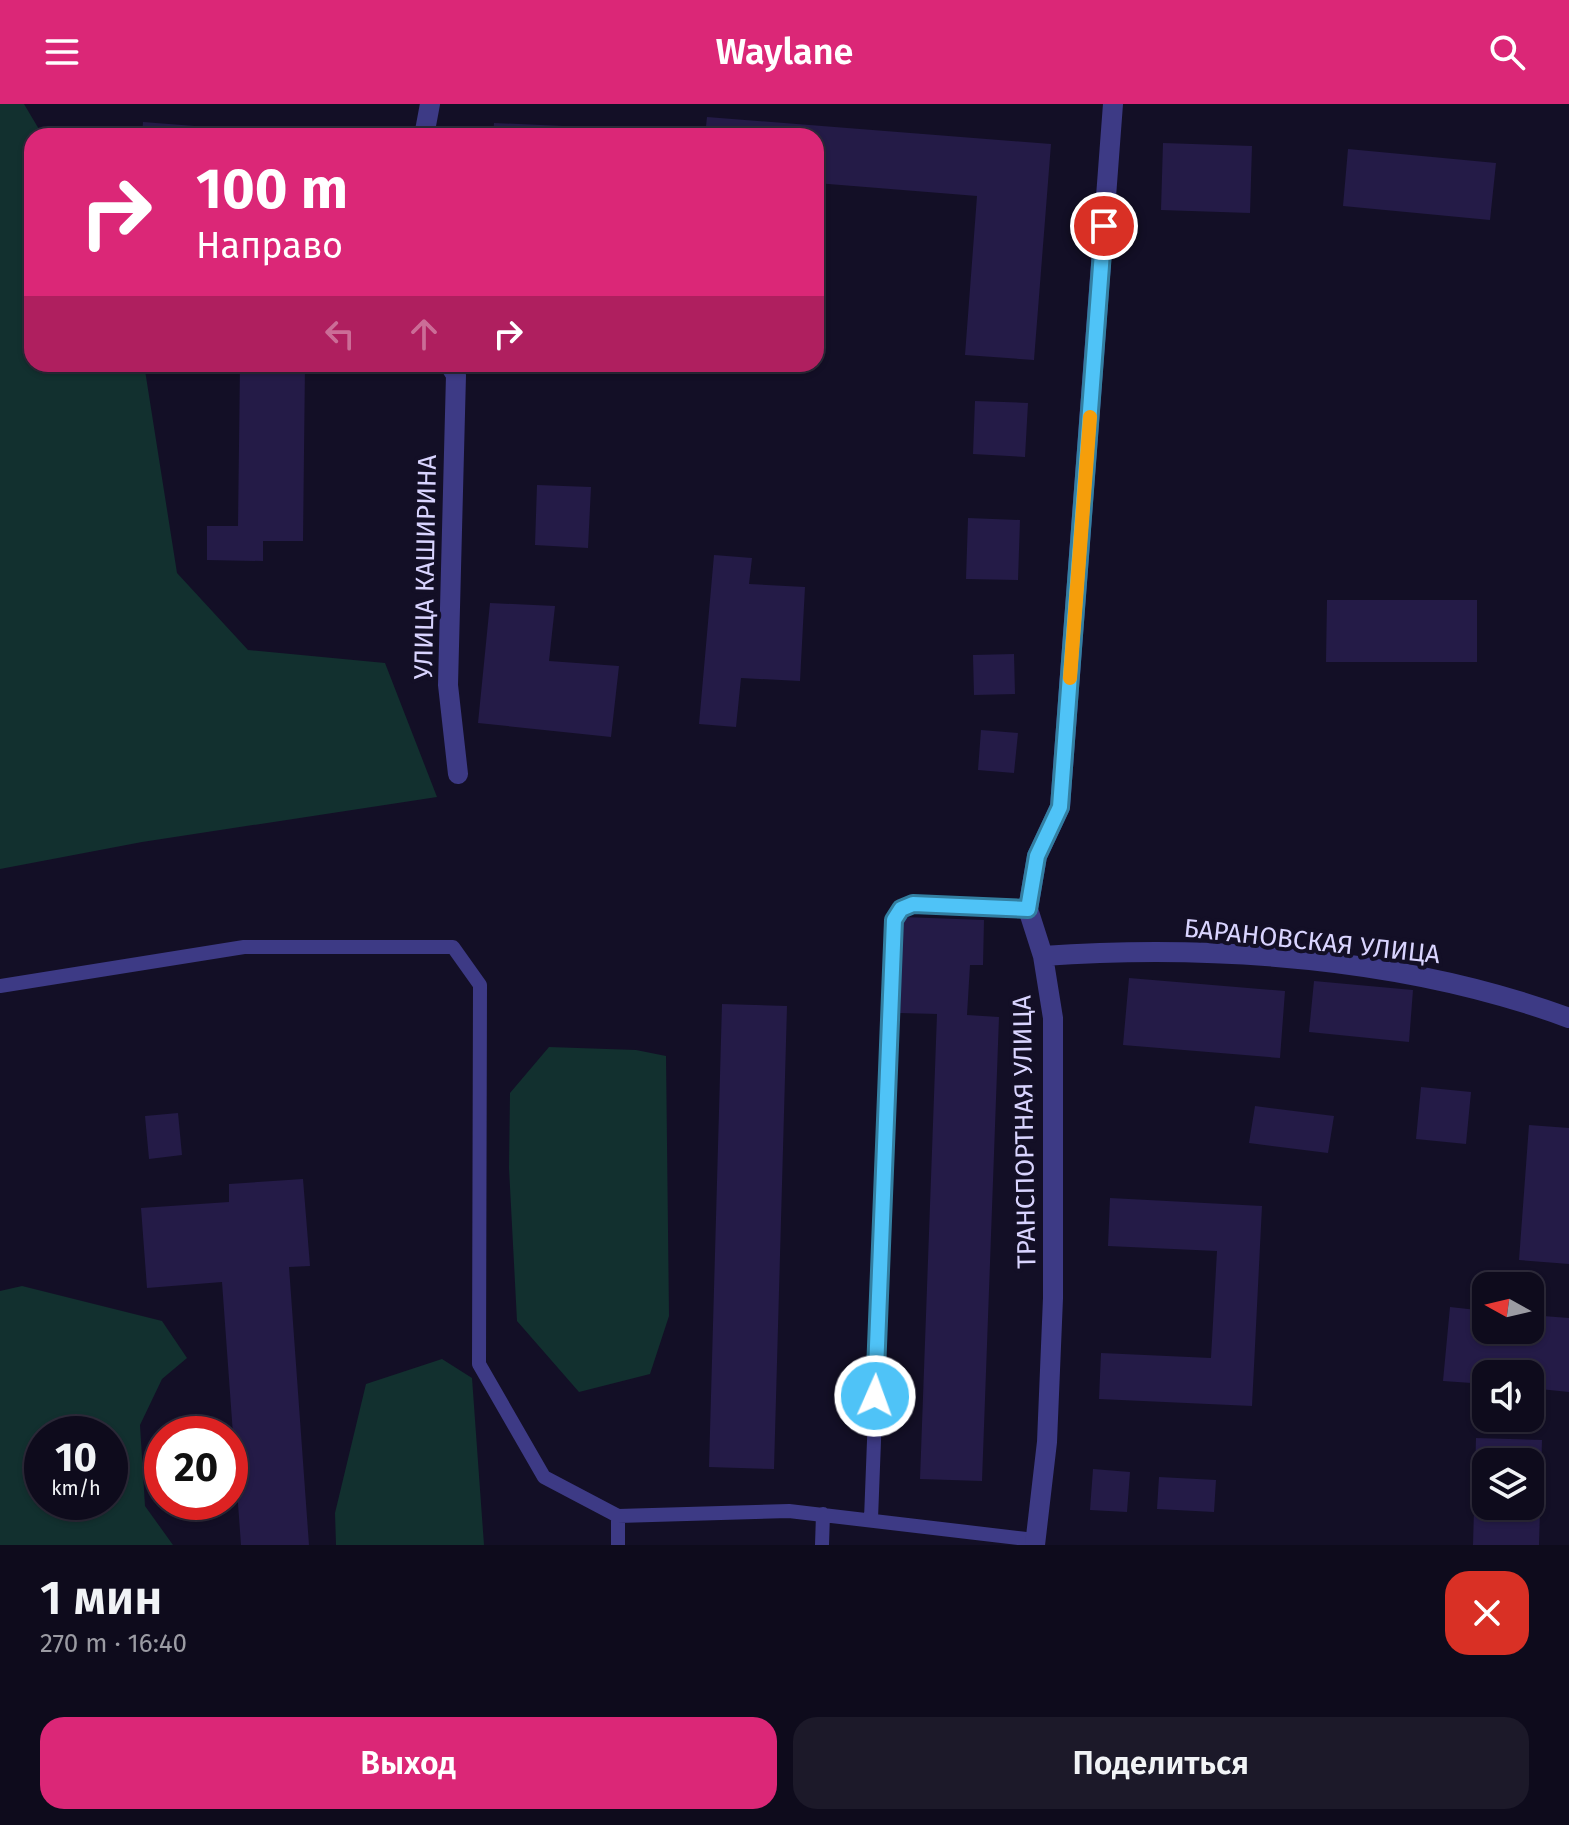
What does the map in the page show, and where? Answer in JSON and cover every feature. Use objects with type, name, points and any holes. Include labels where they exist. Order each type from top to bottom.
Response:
[{"type":"street","points":[[426,128],[430,104]]},
{"type":"street","name":"ТРАНСПОРТНАЯ УЛИЦА","points":[[1035,1543],[1047,1442],[1053,1298],[1053,1018],[1043,956],[1028,909],[1037,856],[1060,807],[1113,104]]},
{"type":"street","name":"УЛИЦА КАШИРИНА","points":[[454,372],[448,685],[458,774]]},
{"type":"street","name":"БАРАНОВСКАЯ УЛИЦА","points":[[1043,956],[1121,951],[1238,954],[1427,977],[1478,987],[1569,1018]]},
{"type":"lane","points":[[871,1519],[894,920],[901,909],[913,904],[1028,909]]},
{"type":"lane","points":[[0,986],[244,947],[453,947],[480,985],[479,1364],[544,1477],[618,1516],[762,1511],[823,1514],[1035,1543]]},
{"type":"lane","points":[[822,1545],[823,1514]]},
{"type":"lane","points":[[618,1516],[618,1545]]},
{"type":"green space","points":[[0,104],[24,104],[38,128],[24,128],[24,372],[145,372],[177,573],[248,650],[385,663],[437,797],[142,842],[0,869]]},
{"type":"green space","points":[[549,1047],[636,1050],[666,1056],[669,1316],[650,1374],[579,1392],[517,1321],[509,1168],[510,1093]]},
{"type":"green space","points":[[22,1286],[162,1321],[187,1358],[162,1379],[140,1425],[144,1520],[155,1520],[173,1545],[0,1545],[0,1291]]},
{"type":"green space","points":[[442,1359],[472,1378],[484,1545],[336,1545],[335,1513],[366,1384]]},
{"type":"building","points":[[707,117],[1051,144],[1034,360],[965,355],[977,196],[824,184],[824,128],[706,128]]},
{"type":"building","points":[[143,122],[220,128],[143,128]]},
{"type":"building","points":[[494,123],[606,128],[494,128]]},
{"type":"building","points":[[1163,143],[1252,146],[1250,213],[1161,210]]},
{"type":"building","points":[[1348,149],[1496,163],[1490,220],[1343,206]]},
{"type":"building","points":[[240,372],[305,372],[303,541],[263,541],[263,561],[207,560],[207,526],[238,526]]},
{"type":"building","points":[[975,401],[1028,403],[1025,457],[973,454]]},
{"type":"building","points":[[537,485],[591,487],[588,548],[535,545]]},
{"type":"building","points":[[968,518],[1020,520],[1018,580],[966,579]]},
{"type":"building","points":[[714,555],[752,558],[749,584],[805,587],[800,681],[741,678],[736,727],[699,724]]},
{"type":"building","points":[[1327,600],[1477,600],[1477,662],[1326,662]]},
{"type":"building","points":[[490,603],[555,606],[549,661],[619,666],[611,737],[478,723]]},
{"type":"building","points":[[1014,654],[1015,694],[974,695],[973,655]]},
{"type":"building","points":[[981,730],[1018,733],[1014,773],[978,770]]},
{"type":"building","points":[[903,917],[984,920],[983,965],[970,965],[967,1015],[999,1017],[982,1481],[920,1479],[937,1014],[900,1013]]},
{"type":"building","points":[[1129,978],[1285,991],[1280,1058],[1123,1045]]},
{"type":"building","points":[[1314,981],[1413,990],[1409,1042],[1309,1032]]},
{"type":"building","points":[[722,1004],[787,1006],[774,1469],[709,1467]]},
{"type":"building","points":[[1421,1087],[1471,1092],[1466,1144],[1416,1139]]},
{"type":"building","points":[[1255,1106],[1334,1116],[1328,1153],[1249,1143]]},
{"type":"building","points":[[178,1113],[182,1155],[149,1159],[145,1116]]},
{"type":"building","points":[[1529,1125],[1569,1128],[1569,1264],[1519,1260]]},
{"type":"building","points":[[303,1179],[310,1266],[289,1267],[309,1545],[241,1545],[239,1520],[248,1520],[248,1416],[232,1416],[222,1282],[147,1288],[141,1208],[229,1202],[229,1184]]},
{"type":"building","points":[[1110,1198],[1262,1206],[1252,1406],[1099,1399],[1101,1353],[1211,1358],[1217,1251],[1108,1246]]},
{"type":"building","points":[[1450,1307],[1472,1309],[1472,1344],[1544,1344],[1544,1316],[1569,1318],[1569,1392],[1544,1389],[1544,1360],[1472,1360],[1472,1383],[1443,1381]]},
{"type":"building","points":[[1476,1438],[1542,1440],[1542,1448],[1476,1448]]},
{"type":"building","points":[[1093,1469],[1130,1472],[1127,1512],[1090,1510]]},
{"type":"building","points":[[1159,1477],[1216,1480],[1214,1512],[1157,1509]]},
{"type":"building","points":[[1474,1520],[1540,1520],[1539,1545],[1473,1545]]},
{"type":"slow traffic","points":[[1070,678],[1090,417]]},
{"type":"route","points":[[875,1396],[891,934],[894,920],[901,909],[913,904],[1028,909],[1037,856],[1060,807],[1104,226]]}]
